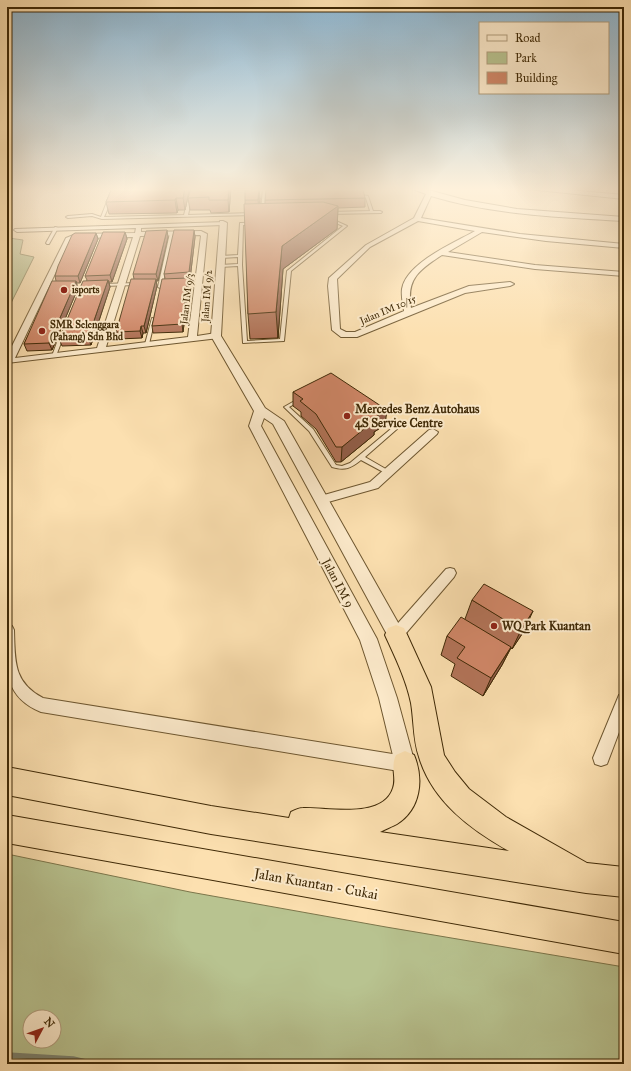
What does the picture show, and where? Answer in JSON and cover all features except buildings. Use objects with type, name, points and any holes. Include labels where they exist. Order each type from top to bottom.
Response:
[{"type":"highway","points":[[396,635],[421,694],[433,762],[441,776],[458,796],[484,818],[518,840],[586,878]]},
{"type":"highway","points":[[211,820],[279,820],[338,824],[360,824],[374,820],[396,806],[404,795],[407,784],[405,764]]},
{"type":"highway","points":[[7,781],[211,820],[586,878],[624,882]]},
{"type":"highway","name":"Jalan Kuantan - Cukai","points":[[7,829],[624,938]]},
{"type":"street","name":"Jalan IM 9/3","points":[[54,356],[9,361],[48,286],[68,239],[71,238]]},
{"type":"street","name":"Jalan IM 9/3","points":[[93,238],[109,238]]},
{"type":"street","points":[[101,350],[136,238]]},
{"type":"street","name":"Jalan IM 9/3","points":[[192,339],[205,238]]},
{"type":"street","name":"Jalan IM 9/2","points":[[216,336],[223,238]]},
{"type":"street","name":"Jalan IM 10/15","points":[[383,238],[368,246],[333,278],[332,286],[336,330],[342,334],[357,334],[408,312],[472,288],[510,284]]},
{"type":"street","points":[[408,312],[405,295],[407,285],[412,276],[420,268],[441,253],[468,238]]},
{"type":"street","points":[[527,238],[624,246]]},
{"type":"street","points":[[441,253],[535,266],[624,274]]},
{"type":"street","points":[[54,356],[216,336],[260,411]]},
{"type":"street","name":"Jalan IM 9","points":[[396,635],[278,421],[260,411],[255,426],[368,639],[388,698],[405,764]]},
{"type":"street","points":[[273,430],[287,438],[276,449],[265,443],[265,434],[273,430]]},
{"type":"street","points":[[321,500],[374,485],[433,432]]},
{"type":"street","points":[[396,635],[450,573]]},
{"type":"street","points":[[7,630],[8,667],[12,678],[27,698],[41,705],[405,764]]},
{"type":"street","points":[[601,758],[624,700]]},
{"type":"lane","points":[[48,243],[51,238]]},
{"type":"lane","points":[[159,291],[171,238]]},
{"type":"lane","points":[[240,238],[240,265],[245,342],[282,340],[289,271],[330,238]]},
{"type":"lane","points":[[221,261],[240,256]]},
{"type":"lane","points":[[221,261],[240,265]]},
{"type":"lane","points":[[176,282],[199,282]]},
{"type":"lane","points":[[98,285],[145,283]]},
{"type":"lane","points":[[153,283],[168,283]]},
{"type":"lane","points":[[148,344],[154,314]]},
{"type":"lane","points":[[54,356],[66,327]]},
{"type":"lane","points":[[305,397],[286,407],[311,430],[334,466],[341,468],[350,467],[395,428],[376,414]]},
{"type":"lane","points":[[361,457],[389,473]]},
{"type":"green space","points":[[7,238],[9,238],[23,240],[20,254],[34,257],[7,311]]},
{"type":"green space","points":[[7,854],[190,892],[624,967],[624,1064],[7,1064]]},
{"type":"waterway","points":[[7,1055],[73,1059],[94,1064]]},
{"type":"place","name":"isports","points":[[64,290]]},
{"type":"place","name":"SMR Selenggara (Pahang) Sdn Bhd","points":[[42,331]]},
{"type":"place","name":"Mercedes Benz Autohaus 4S Service Centre","points":[[347,416]]},
{"type":"place","name":"WQ Park Kuantan","points":[[494,626]]}]
